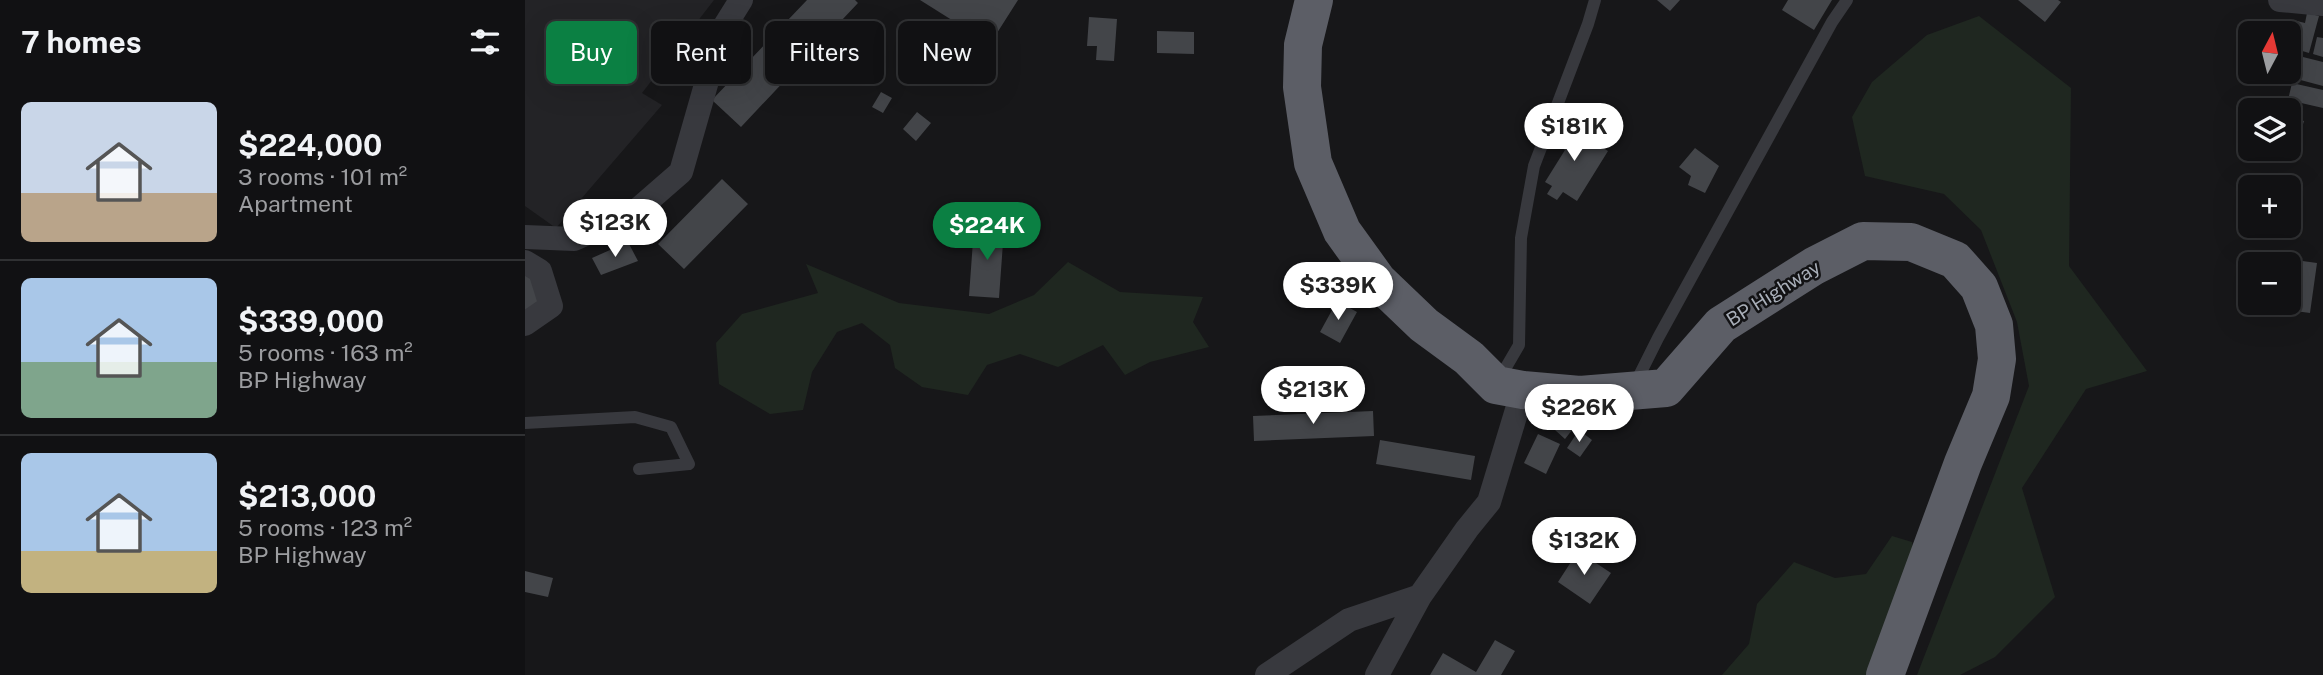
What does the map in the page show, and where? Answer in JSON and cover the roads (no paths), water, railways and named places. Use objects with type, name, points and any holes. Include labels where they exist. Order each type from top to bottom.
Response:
[{"type":"highway","points":[[1314,0],[1303,45],[1303,87],[1313,163],[1342,231],[1378,281],[1424,324],[1510,387]]},
{"type":"highway","name":"BP Highway","points":[[1510,387],[1580,395],[1666,387],[1721,325],[1814,266],[1863,241],[1911,242],[1955,260],[1979,287],[1994,325],[1997,359],[1991,396],[1963,463],[1885,675]]},
{"type":"street","points":[[525,237],[575,239],[635,212],[681,173],[721,32],[741,0]]},
{"type":"street","points":[[2280,0],[2323,4]]},
{"type":"street","points":[[525,262],[541,271],[551,306],[525,324]]},
{"type":"street","points":[[1377,675],[1420,596],[1489,502],[1510,387]]},
{"type":"street","points":[[1267,675],[1349,620],[1420,596]]},
{"type":"lane","points":[[1510,387],[1519,345],[1521,237],[1534,166],[1595,0]]},
{"type":"lane","points":[[1632,391],[1657,338],[1832,22],[1847,0]]},
{"type":"lane","points":[[525,423],[635,417],[671,427],[689,464],[639,469]]}]
